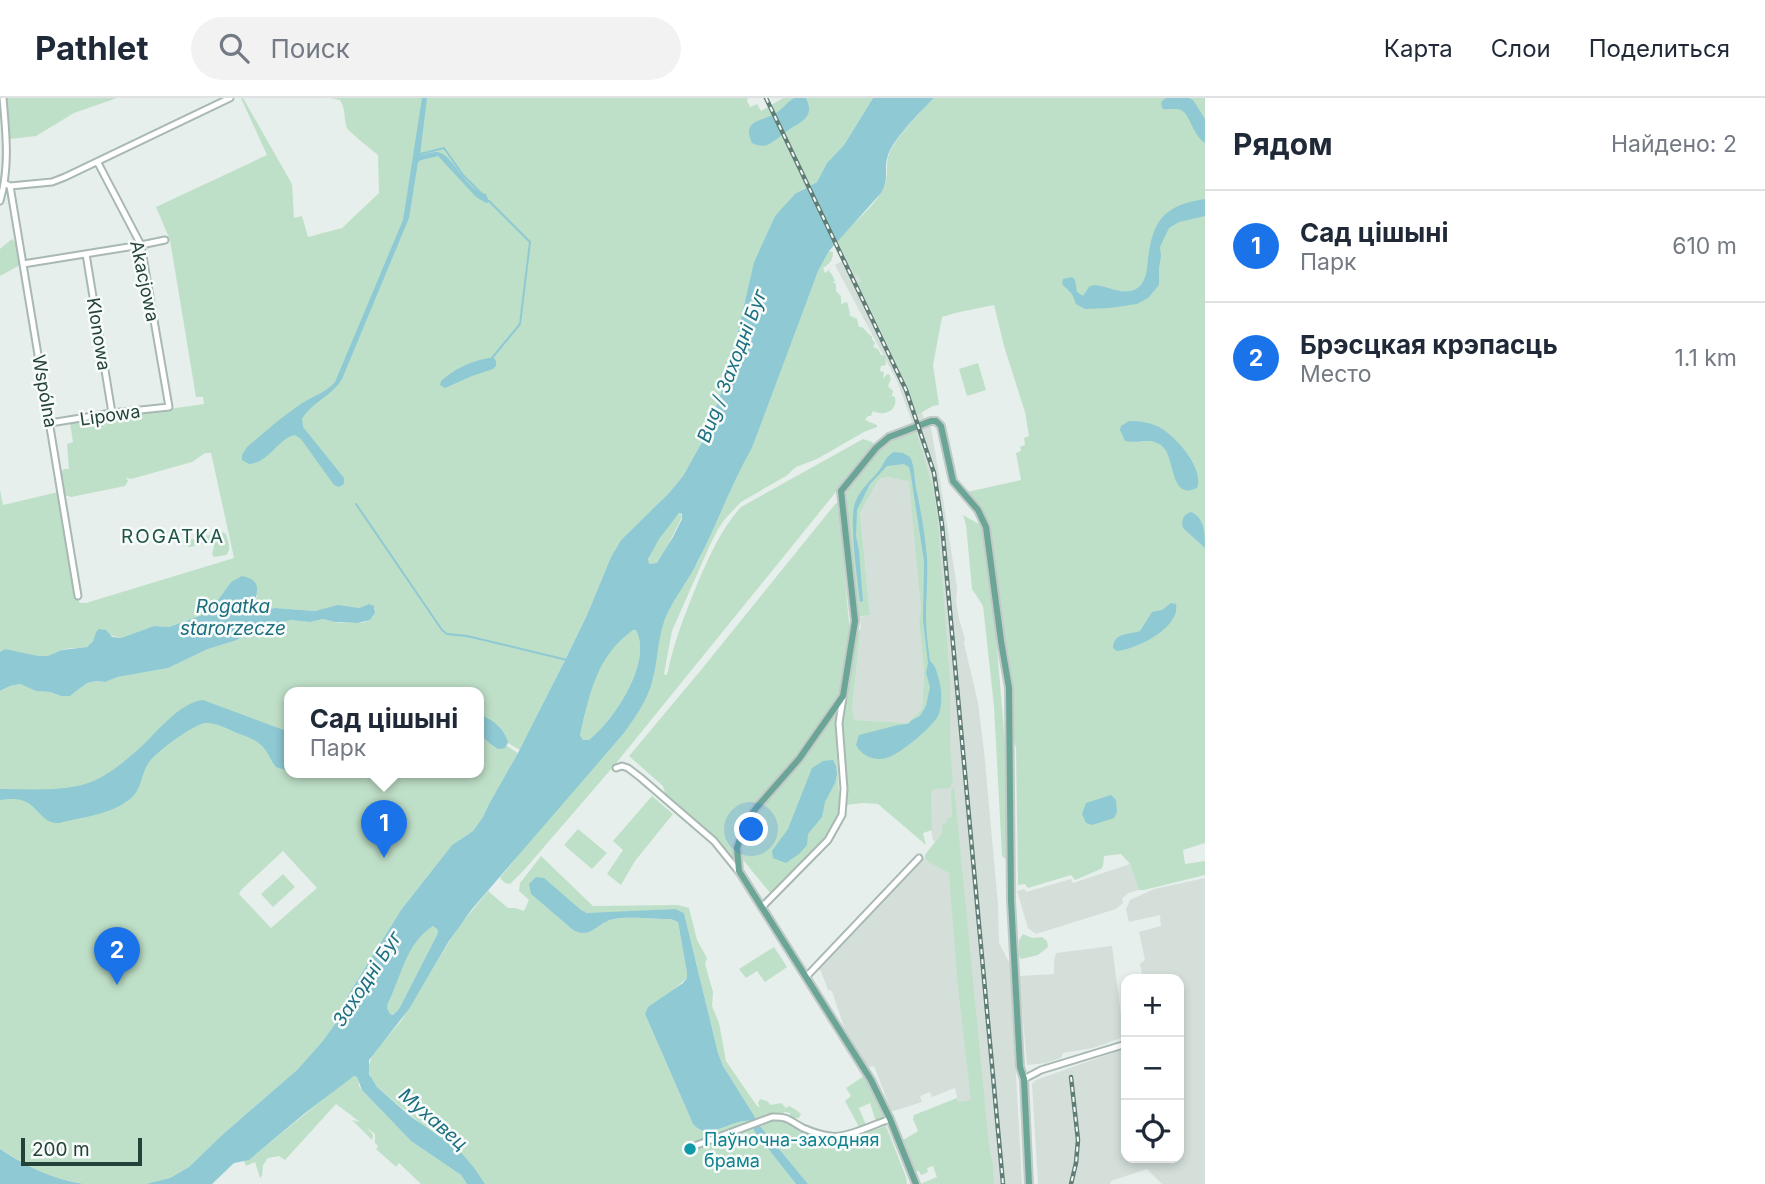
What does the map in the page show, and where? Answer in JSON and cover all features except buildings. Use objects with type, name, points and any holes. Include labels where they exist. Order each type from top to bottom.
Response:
[{"type":"main road","points":[[916,1184],[871,1080],[739,871],[737,848],[745,823],[799,759],[844,696],[855,621],[841,491],[876,448],[889,437],[896,432],[936,421],[941,426],[953,481],[978,510],[986,527],[1009,688],[1012,928],[1029,1184]]},
{"type":"street","points":[[0,201],[4,187],[6,141],[3,98]]},
{"type":"street","points":[[4,187],[52,182],[98,163],[230,98]]},
{"type":"street","name":"Akacjowa","points":[[98,163],[141,246],[169,407]]},
{"type":"street","name":"Wspólna","points":[[4,187],[23,264],[78,596]]},
{"type":"street","points":[[23,264],[165,240]]},
{"type":"street","name":"Klonowa","points":[[86,254],[112,414]]},
{"type":"street","name":"Lipowa","points":[[50,423],[169,407]]},
{"type":"street","points":[[762,907],[828,840],[842,815],[844,789],[839,723],[844,696]]},
{"type":"street","points":[[830,717],[837,719],[839,723]]},
{"type":"street","points":[[616,768],[628,768],[641,778],[714,841],[741,874]]},
{"type":"street","points":[[807,977],[919,858]]},
{"type":"street","points":[[1024,1079],[1041,1070],[1121,1046]]},
{"type":"street","points":[[697,1145],[772,1117],[789,1118],[804,1128],[832,1137],[890,1119]]},
{"type":"shaded area","points":[[852,256],[905,370],[924,418],[912,422],[897,381],[835,265]]},
{"type":"shaded area","points":[[928,426],[931,428],[957,587],[956,602],[978,703],[984,751],[999,943],[1010,964],[1022,1184],[980,1184],[971,1101],[958,1102],[955,1088],[932,1097],[930,1092],[920,1096],[922,1102],[891,1110],[874,1066],[868,1067],[845,1030],[832,991],[828,990],[821,971],[817,969],[919,858],[925,858],[935,842],[925,796],[945,770],[926,497],[911,431]]},
{"type":"shaded area","points":[[886,477],[909,480],[912,493],[924,672],[922,709],[908,723],[853,720],[852,709],[860,617],[870,615],[860,513],[879,479]]},
{"type":"shaded area","points":[[1130,864],[1139,890],[1128,893],[1116,909],[1036,934],[1028,928],[1017,891],[1025,889],[1026,892],[1071,879],[1073,883]]},
{"type":"shaded area","points":[[1205,878],[1205,1184],[1162,1184],[1147,1169],[1111,1181],[1110,1184],[1038,1184],[1032,1084],[1036,1080],[1121,1050],[1121,1163],[1184,1163],[1184,974],[1142,974],[1140,964],[1145,960],[1139,932],[1161,926],[1160,915],[1129,922],[1126,909],[1130,900],[1154,889]]},
{"type":"shaded area","points":[[1112,946],[1121,1014],[1121,1038],[1093,1048],[1063,1053],[1061,1058],[1046,1063],[1027,1065],[1019,976],[1054,974],[1056,953]]},
{"type":"green space","points":[[6,98],[117,98],[74,113],[36,136],[10,139]]},
{"type":"green space","points":[[241,98],[292,184],[294,218],[302,216],[308,237],[342,228],[379,193],[378,155],[347,128],[340,100],[329,98],[748,98],[750,107],[757,104],[761,111],[783,98],[873,98],[844,145],[827,163],[817,182],[803,189],[775,216],[754,262],[729,370],[706,435],[683,476],[621,540],[520,750],[508,743],[507,746],[518,753],[483,817],[473,831],[452,845],[401,910],[322,1042],[297,1070],[189,1167],[170,1178],[146,1184],[84,1184],[41,1173],[0,1149],[0,691],[20,684],[36,691],[70,696],[87,683],[105,682],[168,668],[208,649],[266,631],[279,623],[323,619],[339,623],[362,623],[370,620],[375,613],[375,608],[369,604],[359,608],[338,606],[315,611],[275,608],[257,611],[253,606],[257,596],[231,582],[215,604],[202,615],[169,627],[154,626],[121,638],[96,632],[88,646],[65,649],[45,657],[5,649],[0,652],[0,490],[3,505],[58,492],[76,598],[80,603],[234,558],[211,453],[205,453],[192,462],[131,479],[126,478],[128,481],[125,486],[71,497],[65,495],[60,473],[69,469],[67,444],[73,442],[70,423],[204,404],[203,397],[196,397],[170,240],[156,207],[267,155]],"holes":[[[283,851],[317,888],[271,928],[239,894]]]},
{"type":"green space","points":[[934,98],[1205,98],[1205,843],[1183,850],[1185,864],[1205,861],[1205,875],[1139,890],[1130,864],[1121,854],[1104,856],[1101,869],[1075,880],[1071,875],[1028,888],[1025,884],[1018,885],[1012,683],[989,525],[967,492],[1021,480],[1016,453],[1025,445],[1024,438],[1029,436],[1025,412],[994,305],[942,317],[933,365],[939,405],[917,415],[904,379],[858,283],[861,281],[858,275],[855,276],[837,241],[880,195],[892,147]]},
{"type":"green space","points":[[12,239],[16,243],[20,265],[0,276],[0,249]]},
{"type":"green space","points":[[829,251],[833,252],[833,255],[823,268],[825,273],[830,269],[836,291],[841,296],[841,304],[847,302],[849,315],[857,319],[859,327],[872,337],[875,343],[873,347],[885,356],[886,365],[881,366],[880,371],[884,372],[883,379],[887,374],[890,375],[888,386],[893,391],[895,406],[886,413],[873,411],[865,420],[877,427],[817,459],[796,467],[786,476],[741,502],[725,519],[710,545],[672,631],[664,674],[667,675],[680,628],[707,562],[722,533],[741,507],[863,439],[874,445],[613,767],[525,869],[510,884],[505,883],[500,878],[624,733],[642,704],[653,679],[659,636],[664,621],[673,601],[698,562],[737,474],[752,448],[803,309]]},
{"type":"green space","points":[[978,363],[986,390],[967,396],[959,369]]},
{"type":"green space","points":[[916,431],[933,488],[938,522],[950,681],[953,780],[950,788],[933,789],[932,830],[923,833],[926,845],[878,804],[846,805],[842,723],[857,634],[861,628],[852,709],[854,720],[908,723],[922,709],[924,672],[919,620],[921,610],[909,481],[887,477],[879,479],[860,513],[870,615],[857,617],[844,501],[848,487],[886,443],[900,435]]},
{"type":"green space","points":[[836,503],[839,504],[850,636],[835,720],[840,814],[826,838],[771,894],[744,861],[736,866],[717,840],[667,800],[663,786],[629,756]]},
{"type":"green space","points":[[680,513],[682,517],[661,559],[657,563],[649,564],[656,541]]},
{"type":"green space","points":[[963,515],[981,525],[995,623],[1005,744],[1008,861],[1002,856],[994,706],[983,606],[972,589]]},
{"type":"green space","points":[[222,532],[226,534],[229,545],[226,555],[214,557],[212,542],[190,547],[184,545],[185,541]]},
{"type":"green space","points":[[636,630],[640,643],[635,674],[609,719],[589,740],[583,740],[580,735],[596,676],[610,652]]},
{"type":"green space","points":[[954,785],[994,1184],[920,1184],[937,1177],[933,1166],[921,1175],[919,1171],[915,1172],[903,1142],[918,1131],[914,1115],[957,1098],[958,1102],[971,1100],[958,988],[949,873],[925,858],[942,833],[942,825],[947,822],[947,818],[952,817],[951,791]]},
{"type":"green space","points":[[652,796],[673,814],[635,861],[621,885],[607,874],[623,850],[613,841]]},
{"type":"green space","points":[[578,829],[607,853],[592,869],[564,845]]},
{"type":"green space","points":[[541,856],[593,906],[678,905],[689,908],[697,940],[707,958],[705,964],[713,992],[712,1006],[719,1023],[726,1061],[757,1106],[760,1107],[760,1099],[771,1105],[781,1103],[801,1114],[799,1118],[790,1117],[790,1113],[785,1112],[756,1120],[723,1066],[684,913],[674,909],[591,914],[531,894],[573,930],[580,932],[590,931],[620,918],[671,919],[678,922],[687,978],[645,1014],[693,1124],[699,1129],[713,1131],[750,1121],[754,1125],[754,1131],[796,1184],[485,1184],[475,1169],[377,1087],[368,1069],[372,1055],[401,1021],[457,929],[488,891],[508,908],[524,911],[529,900],[519,891],[520,883]]},
{"type":"green space","points":[[283,874],[295,887],[273,907],[261,894]]},
{"type":"green space","points":[[433,926],[438,930],[437,935],[399,1009],[393,1015],[390,1014],[388,1003],[405,961],[416,942]]},
{"type":"green space","points":[[1023,934],[1032,938],[1042,937],[1047,941],[1048,947],[1038,955],[1021,959],[1019,940]]},
{"type":"green space","points":[[774,947],[787,967],[765,982],[757,971],[746,978],[739,969]]},
{"type":"green space","points":[[356,1076],[362,1090],[411,1141],[461,1175],[467,1184],[421,1184],[399,1163],[396,1167],[376,1149],[378,1146],[375,1143],[375,1134],[367,1128],[373,1135],[372,1140],[352,1120],[360,1122],[336,1104],[285,1160],[279,1156],[268,1158],[260,1178],[255,1162],[246,1166],[244,1161],[250,1159],[350,1077]]},
{"type":"green space","points":[[864,1076],[884,1119],[876,1122],[870,1103],[859,1108],[866,1125],[859,1127],[845,1101],[851,1096],[846,1088]]},
{"type":"green space","points":[[783,1118],[797,1129],[837,1142],[886,1126],[907,1184],[808,1184],[761,1127],[768,1121]]},
{"type":"water","points":[[422,98],[427,98],[420,155],[442,153],[471,186],[486,194],[489,202],[476,197],[438,156],[418,162],[409,218],[342,379],[302,419],[303,427],[344,478],[344,484],[339,487],[334,485],[301,439],[295,435],[283,441],[262,460],[249,464],[242,460],[247,447],[291,411],[335,382],[403,220]]},
{"type":"water","points":[[794,98],[806,98],[809,111],[805,119],[770,144],[762,146],[752,143],[749,135],[751,125],[776,113]]},
{"type":"water","points":[[873,98],[934,98],[908,125],[891,148],[881,193],[829,251],[818,271],[752,448],[699,559],[665,619],[652,682],[640,709],[624,733],[472,909],[449,941],[409,1009],[369,1060],[369,1074],[377,1087],[410,1116],[459,1150],[485,1184],[467,1184],[461,1175],[411,1141],[362,1090],[357,1077],[354,1076],[249,1160],[234,1163],[212,1184],[146,1184],[170,1178],[189,1167],[297,1070],[335,1024],[350,992],[401,910],[452,845],[473,831],[483,817],[565,660],[611,557],[621,540],[683,476],[706,435],[729,370],[754,262],[775,216],[795,194],[817,182],[827,163],[844,145]],"holes":[[[679,513],[682,514],[682,519],[673,537],[657,563],[649,564],[648,559],[659,539]],[[636,630],[640,643],[635,674],[609,719],[589,740],[583,740],[580,735],[596,677],[621,641]],[[433,926],[438,930],[399,1009],[393,1015],[390,1014],[388,1003],[405,961],[424,933]]]},
{"type":"water","points":[[1166,98],[1193,100],[1205,119],[1205,143],[1197,135],[1184,112],[1179,109],[1163,109],[1161,104]]},
{"type":"water","points":[[1205,199],[1205,216],[1179,222],[1169,228],[1160,247],[1159,285],[1148,298],[1137,304],[1085,309],[1076,304],[1072,294],[1062,284],[1063,279],[1072,277],[1077,292],[1083,296],[1089,287],[1094,285],[1120,291],[1135,290],[1144,279],[1153,234],[1163,216],[1180,205]]},
{"type":"water","points":[[489,358],[496,361],[493,369],[445,388],[440,385],[441,381],[457,369]]},
{"type":"water","points":[[1129,421],[1153,425],[1172,436],[1197,471],[1197,488],[1182,489],[1174,476],[1167,452],[1159,444],[1150,441],[1125,441],[1120,430],[1121,426]]},
{"type":"water","points":[[894,452],[910,457],[914,468],[927,558],[928,645],[930,661],[940,684],[941,701],[939,714],[925,731],[909,745],[880,759],[870,757],[859,749],[856,745],[859,735],[908,724],[920,716],[926,706],[930,687],[926,673],[928,663],[923,620],[924,561],[911,476],[909,467],[904,464],[887,466],[870,484],[857,510],[856,536],[863,601],[860,602],[853,511],[862,491],[888,456]]},
{"type":"water","points":[[1191,512],[1202,522],[1205,548],[1183,528],[1183,518]]},
{"type":"water","name":"Rogatka starorzecze","points":[[242,576],[256,583],[253,606],[257,611],[275,608],[315,611],[338,605],[359,608],[369,604],[374,606],[375,613],[370,620],[358,623],[323,619],[279,623],[266,631],[208,649],[168,668],[105,682],[87,683],[70,696],[36,691],[20,684],[0,691],[0,652],[5,649],[48,656],[62,650],[87,647],[99,629],[106,630],[112,637],[121,638],[154,626],[169,627],[202,615],[215,604],[231,582]]},
{"type":"water","points":[[1171,603],[1176,604],[1176,613],[1172,621],[1156,635],[1135,646],[1117,651],[1113,648],[1116,639],[1140,631],[1152,612],[1162,610]]},
{"type":"water","points":[[203,700],[284,730],[284,769],[276,767],[256,741],[222,726],[206,723],[185,733],[159,752],[146,766],[134,795],[105,812],[53,823],[24,801],[0,800],[0,789],[59,789],[98,779],[129,758],[177,712]]},
{"type":"water","points":[[484,717],[500,728],[508,742],[505,748],[498,749],[485,738]]},
{"type":"water","points":[[833,760],[837,774],[835,783],[825,802],[822,817],[808,834],[807,845],[786,863],[773,858],[772,851],[788,829],[812,768],[823,761]]},
{"type":"water","points":[[1111,795],[1116,800],[1117,812],[1114,818],[1092,825],[1086,823],[1082,814],[1086,803]]},
{"type":"water","points":[[536,877],[544,878],[587,913],[675,909],[684,913],[723,1066],[761,1127],[808,1184],[796,1184],[754,1131],[754,1125],[750,1121],[713,1131],[699,1129],[693,1124],[645,1014],[648,1007],[687,978],[678,922],[671,919],[620,918],[608,921],[589,932],[579,933],[531,894],[529,884]]},
{"type":"water","points":[[0,1149],[40,1171],[84,1184],[0,1184]]},
{"type":"waterway","points":[[420,154],[444,148],[463,175],[483,195]]},
{"type":"waterway","points":[[489,201],[530,242],[520,324],[492,358]]},
{"type":"waterway","points":[[356,504],[447,634],[467,636],[567,660]]},
{"type":"railway","points":[[766,98],[906,390],[934,473],[942,525],[1003,1184]]},
{"type":"railway","points":[[1071,1077],[1078,1140],[1071,1184]]},
{"type":"place","name":"Сад цішыні","points":[[384,858]]},
{"type":"place","name":"Брэсцкая крэпасць","points":[[117,985]]},
{"type":"place","name":"Паўночна-заходняя брама","points":[[690,1149]]},
{"type":"district","name":"ROGATKA","points":[[173,536]]},
{"type":"water label","name":"Bug / Заходні Буг","points":[[732,366]]},
{"type":"water label","name":"Заходні Буг","points":[[367,979]]},
{"type":"water label","name":"Мухавец","points":[[433,1119]]}]
